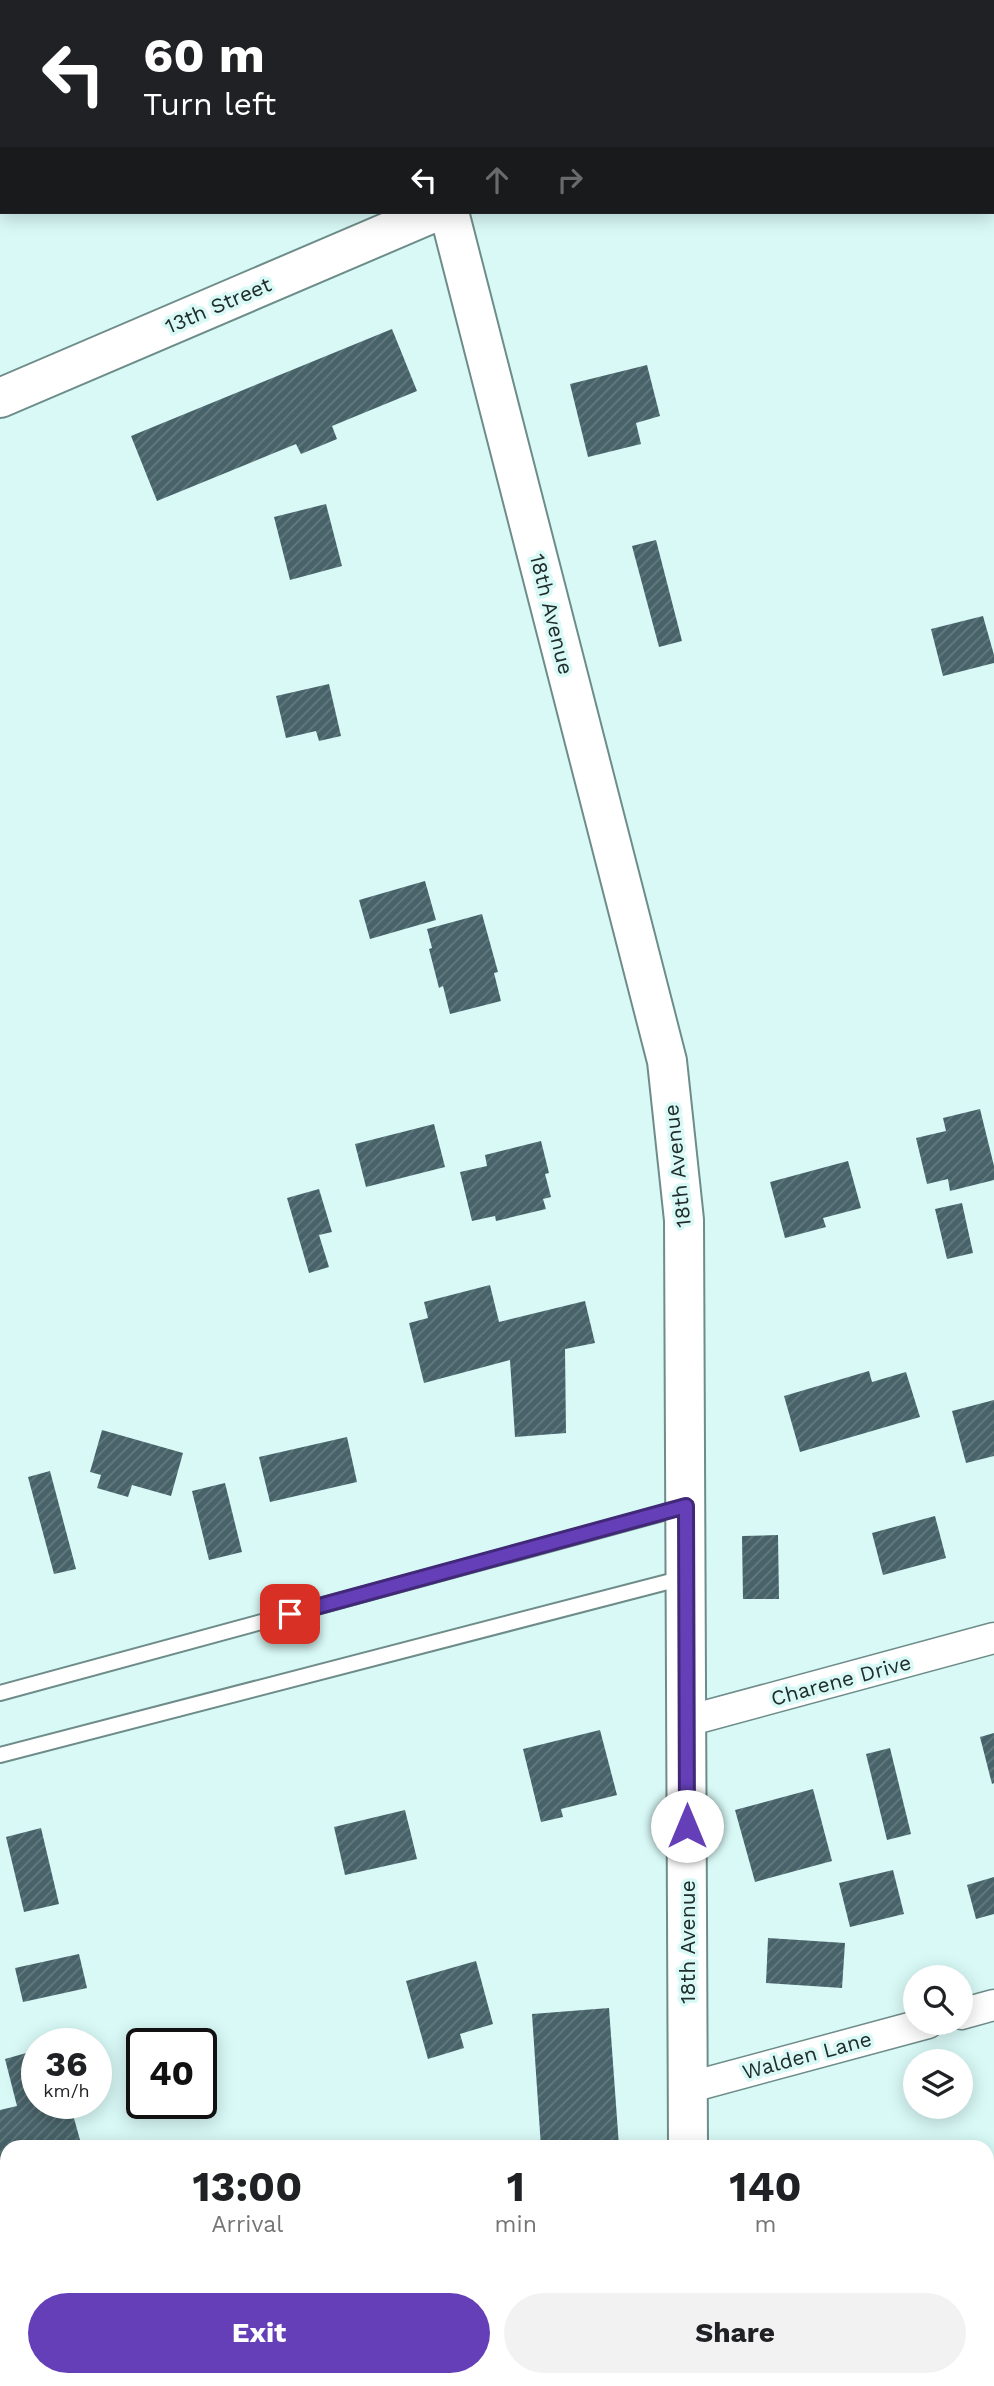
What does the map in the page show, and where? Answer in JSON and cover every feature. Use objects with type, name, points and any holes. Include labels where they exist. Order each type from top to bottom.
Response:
[{"type":"street","name":"13th Street","points":[[0,398],[430,214]]},
{"type":"street","name":"18th Avenue","points":[[450,214],[667,1060],[684,1220],[688,2140]]},
{"type":"street","name":"Charene Drive","points":[[687,1721],[994,1638]]},
{"type":"street","points":[[973,2011],[994,2005]]},
{"type":"street","name":"Walden Lane","points":[[687,2088],[903,2030]]},
{"type":"lane","points":[[0,1693],[686,1506]]},
{"type":"lane","points":[[0,1755],[686,1577]]},
{"type":"building","points":[[392,329],[417,391],[332,426],[337,439],[301,454],[296,444],[157,501],[131,436]]},
{"type":"building","points":[[647,365],[660,416],[636,423],[641,444],[588,457],[570,384]]},
{"type":"building","points":[[326,504],[342,566],[290,580],[274,517]]},
{"type":"building","points":[[656,540],[682,641],[659,647],[632,546]]},
{"type":"building","points":[[983,616],[994,663],[943,676],[931,629]]},
{"type":"building","points":[[329,684],[341,736],[319,741],[316,731],[286,738],[276,696]]},
{"type":"building","points":[[425,881],[436,920],[370,939],[359,900]]},
{"type":"building","points":[[482,914],[498,972],[494,973],[501,1001],[450,1014],[443,986],[439,988],[427,929]]},
{"type":"building","points":[[980,1109],[994,1166],[994,1180],[950,1191],[948,1179],[927,1184],[916,1138],[946,1131],[943,1118]]},
{"type":"building","points":[[434,1124],[445,1167],[366,1187],[355,1144]]},
{"type":"building","points":[[541,1141],[549,1173],[545,1174],[551,1197],[543,1199],[546,1209],[496,1221],[495,1216],[472,1221],[460,1172],[487,1166],[485,1155]]},
{"type":"building","points":[[848,1161],[861,1208],[823,1218],[826,1227],[785,1238],[770,1182]]},
{"type":"building","points":[[319,1189],[332,1232],[319,1235],[329,1267],[309,1273],[287,1198]]},
{"type":"building","points":[[962,1203],[973,1253],[947,1259],[935,1209]]},
{"type":"building","points":[[490,1285],[499,1322],[585,1301],[595,1343],[565,1349],[566,1433],[515,1437],[510,1360],[424,1383],[409,1323],[428,1318],[424,1302]]},
{"type":"building","points":[[869,1371],[872,1382],[906,1372],[920,1417],[800,1452],[784,1396]]},
{"type":"building","points":[[994,1400],[994,1456],[966,1463],[952,1411]]},
{"type":"building","points":[[102,1430],[183,1453],[171,1496],[132,1485],[128,1497],[97,1488],[101,1475],[90,1472]]},
{"type":"building","points":[[347,1437],[357,1482],[270,1502],[259,1457]]},
{"type":"building","points":[[50,1471],[76,1569],[54,1574],[28,1477]]},
{"type":"building","points":[[225,1483],[242,1552],[209,1560],[192,1491]]},
{"type":"building","points":[[935,1516],[946,1558],[883,1575],[872,1533]]},
{"type":"building","points":[[778,1535],[779,1599],[743,1599],[742,1536]]},
{"type":"building","points":[[600,1730],[617,1795],[561,1809],[563,1817],[541,1822],[523,1749]]},
{"type":"building","points":[[994,1733],[994,1783],[992,1784],[980,1737]]},
{"type":"building","points":[[890,1748],[911,1834],[887,1840],[866,1754]]},
{"type":"building","points":[[813,1789],[832,1861],[755,1882],[735,1810]]},
{"type":"building","points":[[405,1810],[417,1859],[345,1875],[334,1827]]},
{"type":"building","points":[[41,1828],[59,1904],[24,1912],[6,1837]]},
{"type":"building","points":[[893,1870],[904,1914],[850,1927],[839,1883]]},
{"type":"building","points":[[994,1877],[994,1914],[976,1919],[967,1885]]},
{"type":"building","points":[[768,1938],[845,1943],[842,1988],[766,1983]]},
{"type":"building","points":[[79,1954],[87,1988],[23,2002],[15,1968]]},
{"type":"building","points":[[476,1961],[493,2024],[460,2034],[464,2048],[428,2059],[406,1981]]},
{"type":"building","points":[[609,2008],[619,2140],[541,2140],[532,2014]]},
{"type":"building","points":[[21,2054],[21,2119],[74,2119],[80,2140],[0,2140],[0,2110],[17,2106],[5,2059]]},
{"type":"route","points":[[290,1614],[686,1506],[687,1826]]}]
